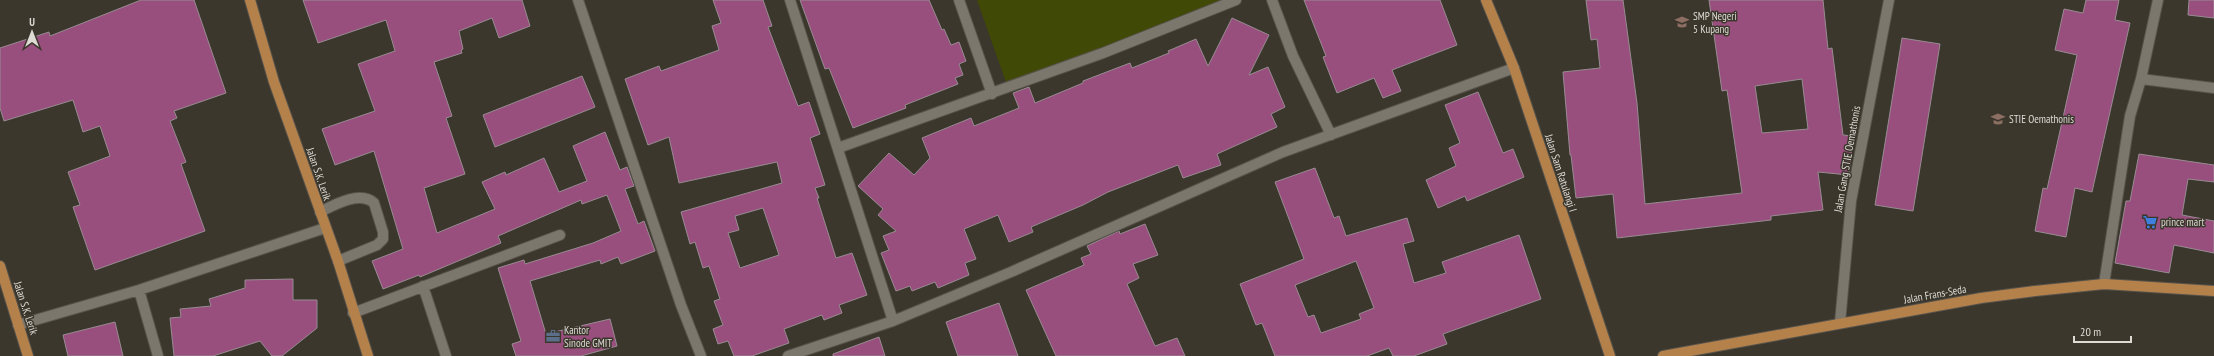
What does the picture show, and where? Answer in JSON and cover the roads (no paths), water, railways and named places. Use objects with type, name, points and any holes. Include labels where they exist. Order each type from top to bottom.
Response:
[{"type":"main road","name":"Jalan S.K. Lerik","points":[[250,0],[274,82],[338,261],[353,313],[368,356]]},
{"type":"main road","name":"Jalan Sam Ratulangi I","points":[[1486,0],[1514,68],[1610,356]]},
{"type":"main road","name":"Jalan S.K. Lerik","points":[[0,266],[28,356]]},
{"type":"main road","name":"Jalan Frans-Seda","points":[[1663,356],[1981,298],[2104,284],[2214,291]]},
{"type":"street","points":[[578,0],[681,305],[701,356]]},
{"type":"street","points":[[790,0],[893,321]]},
{"type":"street","points":[[959,0],[992,94]]},
{"type":"street","points":[[838,148],[992,94],[1236,0]]},
{"type":"street","points":[[1272,0],[1293,56],[1331,135]]},
{"type":"street","name":"Jalan Gang STIE Oemathonis","points":[[1840,323],[1851,201],[1889,0]]},
{"type":"street","points":[[2104,284],[2130,116],[2141,79],[2158,0]]},
{"type":"street","points":[[788,356],[893,321],[1011,272],[1283,152],[1514,68]]},
{"type":"street","points":[[2141,79],[2214,88]]},
{"type":"street","points":[[320,212],[340,201],[366,198],[374,203],[383,232],[383,239],[377,245],[338,261]]},
{"type":"street","points":[[18,325],[139,290],[325,228]]},
{"type":"street","points":[[353,313],[560,235]]},
{"type":"street","points":[[423,286],[446,356]]},
{"type":"street","points":[[139,290],[158,356]]},
{"type":"place","name":"SMP Negeri 5 Kupang","points":[[1682,22]]},
{"type":"place","name":"STIE Oemathonis","points":[[1998,119]]},
{"type":"place","name":"prince mart","points":[[2150,222]]},
{"type":"place","name":"Kantor Sinode GMIT","points":[[553,336]]}]
